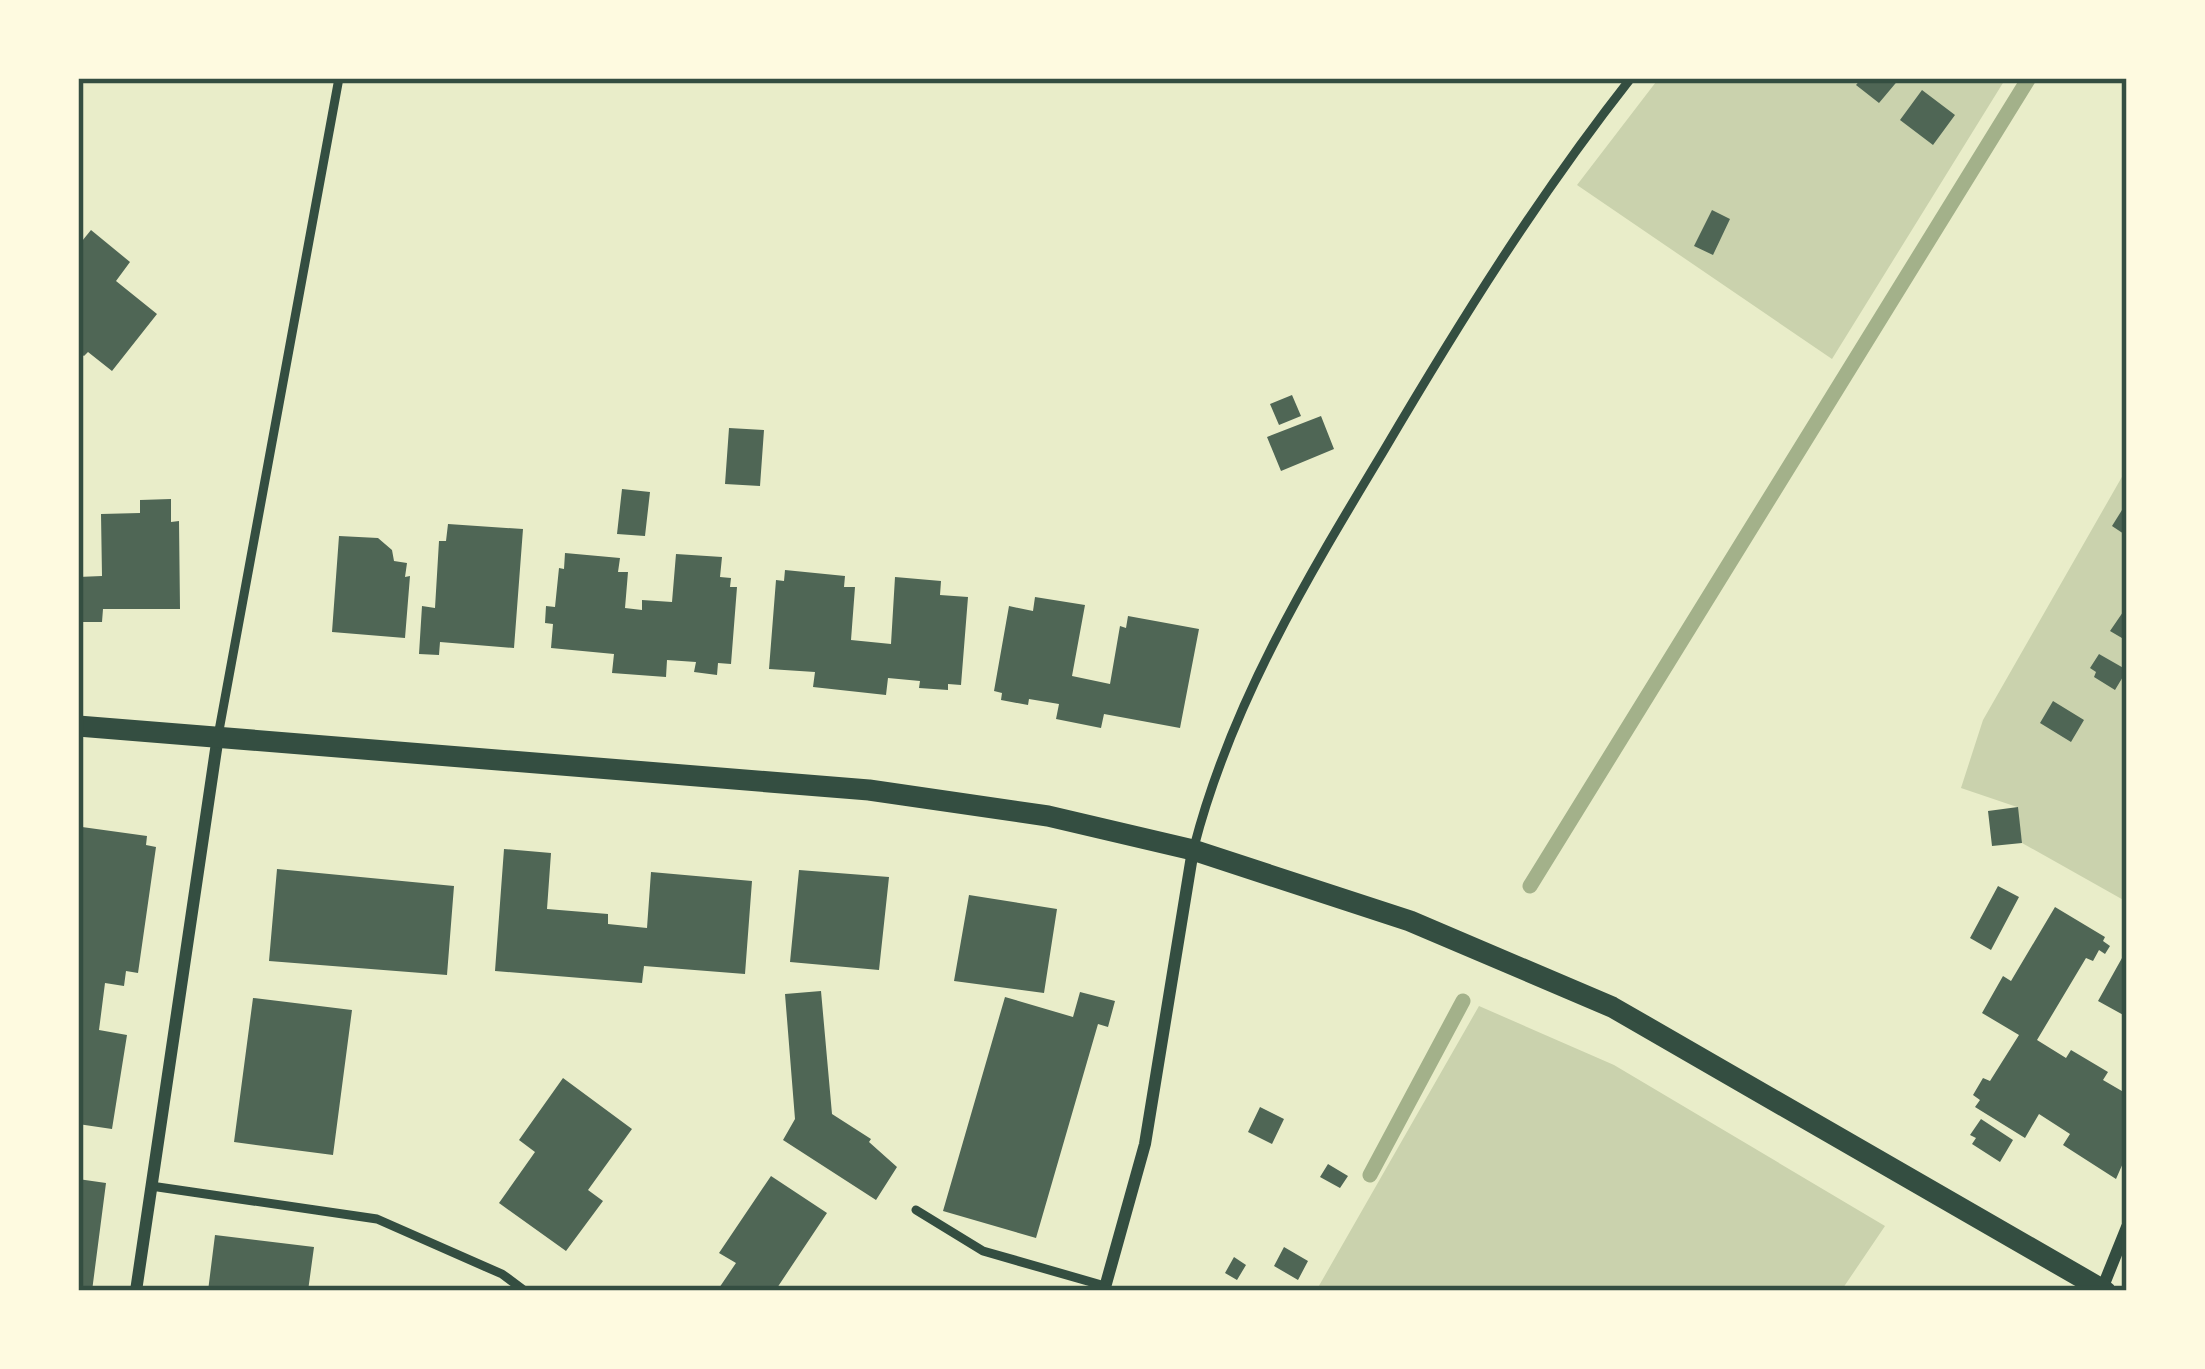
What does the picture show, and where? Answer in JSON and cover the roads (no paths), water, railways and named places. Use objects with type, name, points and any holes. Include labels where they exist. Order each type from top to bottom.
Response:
[{"type":"street","points":[[78,726],[869,790],[1048,816],[1193,850],[1410,921],[1612,1007],[2103,1290],[2127,1227]]},
{"type":"street","points":[[136,1291],[218,736]]},
{"type":"street","points":[[1105,1288],[1144,1144],[1193,850]]},
{"type":"lane","points":[[218,736],[339,78]]},
{"type":"lane","points":[[1193,850],[1208,792],[1243,704],[1327,546],[1535,207],[1631,78]]},
{"type":"lane","points":[[151,1186],[377,1219],[502,1274],[525,1291]]},
{"type":"lane","points":[[916,1210],[982,1251],[1105,1288]]},
{"type":"waterway","points":[[1530,886],[2029,78]]},
{"type":"waterway","points":[[1370,1175],[1463,1001]]}]
